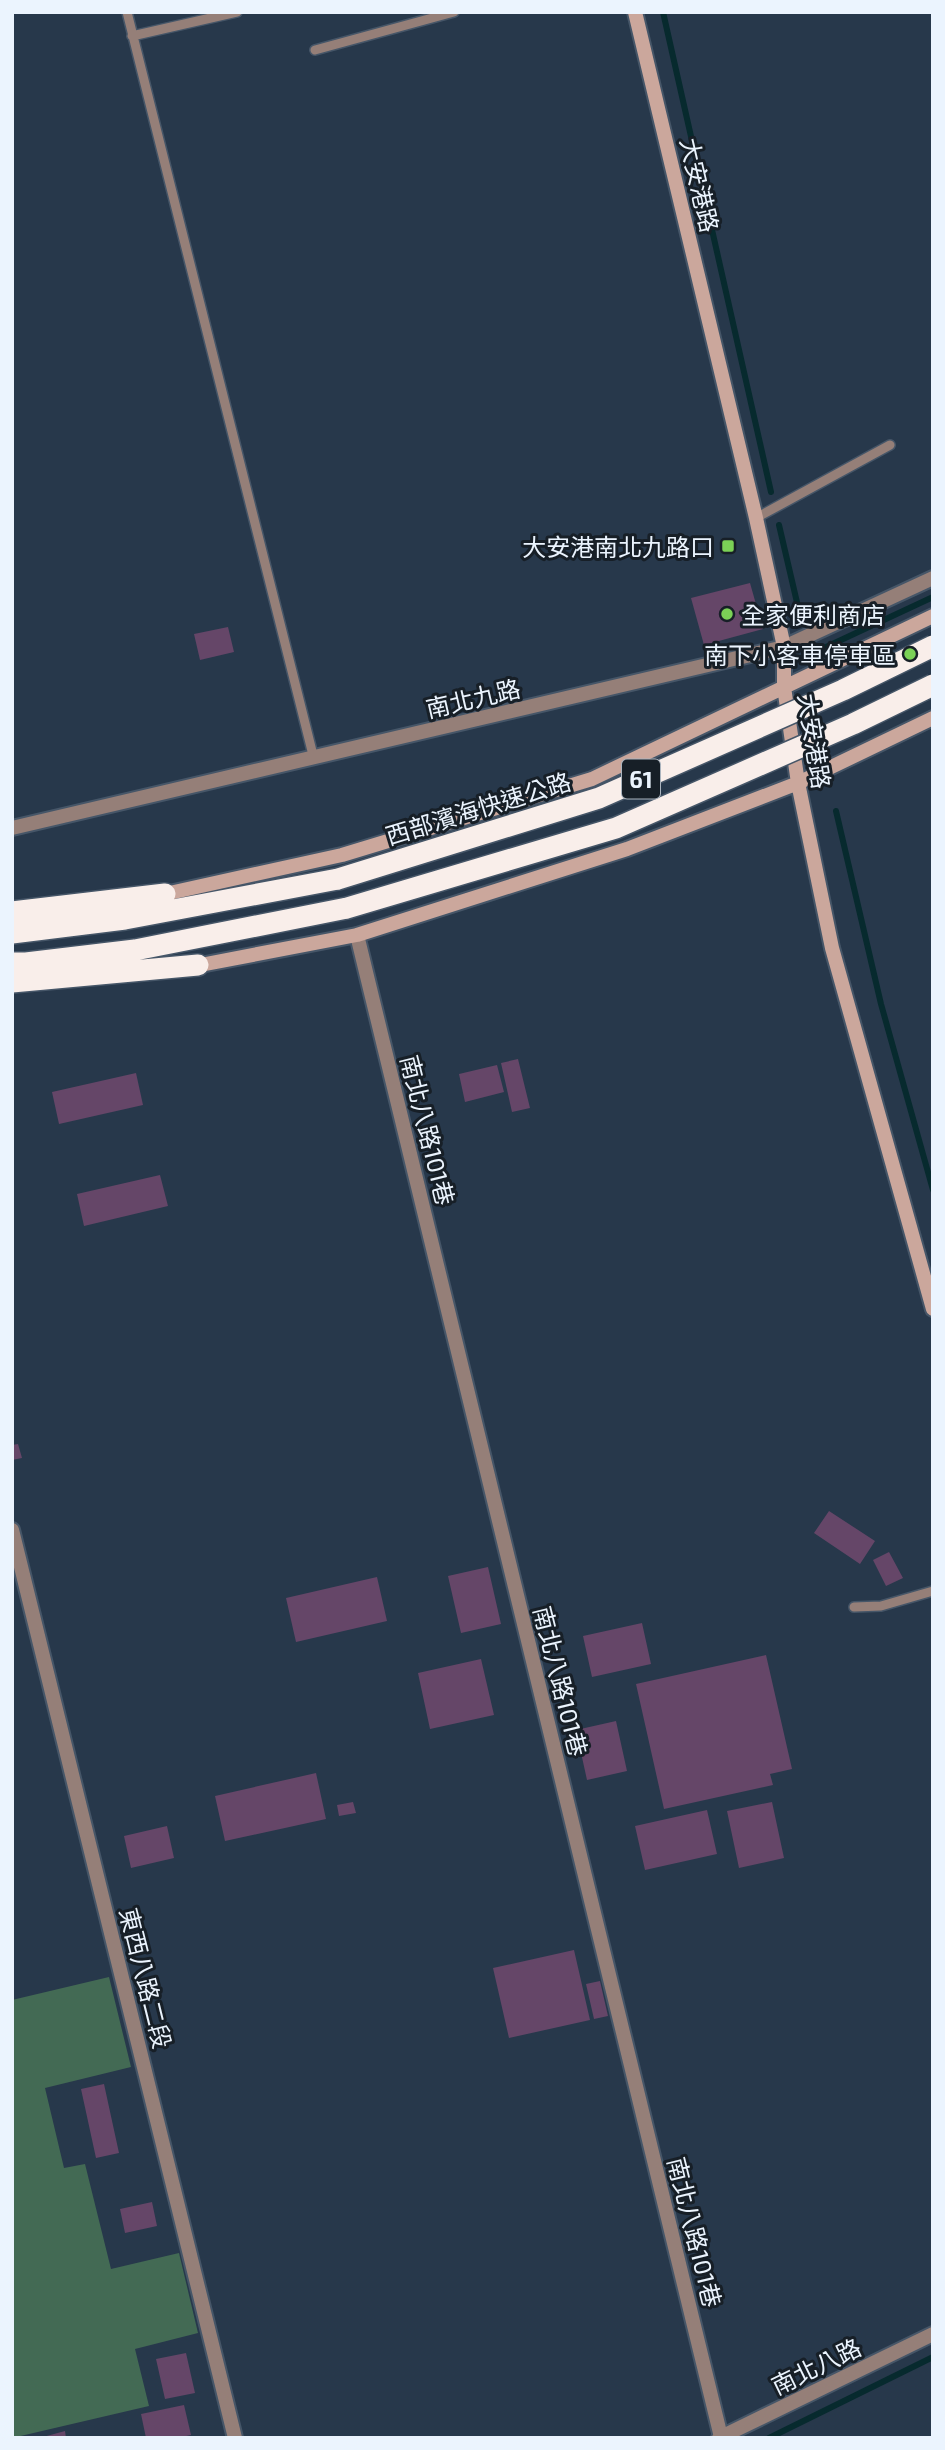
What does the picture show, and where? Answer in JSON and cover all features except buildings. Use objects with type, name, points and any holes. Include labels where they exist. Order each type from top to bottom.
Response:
[{"type":"highway","name":"西部濱海快速公路","points":[[18,933],[125,919],[338,879],[599,798],[843,690],[933,646]]},
{"type":"highway","name":"61","points":[[19,963],[135,950],[347,908],[616,828],[853,724],[933,685]]},
{"type":"highway","points":[[12,912],[165,894]]},
{"type":"highway","points":[[12,982],[198,965]]},
{"type":"street","name":"大安港路","points":[[635,12],[756,518],[784,647],[784,687],[798,783],[832,948],[933,1309]]},
{"type":"street","name":"南北九路","points":[[12,828],[784,647],[933,578]]},
{"type":"street","points":[[12,904],[125,892],[165,894],[342,855],[592,779],[933,616]]},
{"type":"street","points":[[12,991],[145,976],[357,935],[627,849],[798,783],[933,718]]},
{"type":"street","name":"南北八路101巷","points":[[357,935],[720,2437]]},
{"type":"street","name":"東西八路二段","points":[[12,1530],[235,2438]]},
{"type":"street","name":"南北八路","points":[[720,2437],[933,2334]]},
{"type":"lane","points":[[127,12],[313,759]]},
{"type":"lane","points":[[132,36],[237,12]]},
{"type":"lane","points":[[315,50],[454,12]]},
{"type":"lane","points":[[756,518],[890,445]]},
{"type":"lane","points":[[853,1607],[881,1606],[933,1591]]},
{"type":"green space","points":[[109,1977],[131,2067],[45,2088],[64,2168],[85,2164],[111,2269],[179,2253],[198,2333],[135,2349],[149,2406],[12,2438],[12,2000]]},
{"type":"waterway","points":[[663,12],[771,492]]},
{"type":"waterway","points":[[779,525],[799,611]]},
{"type":"waterway","points":[[826,647],[933,597]]},
{"type":"waterway","points":[[836,811],[881,1004],[933,1190]]},
{"type":"waterway","points":[[769,2438],[933,2357]]},
{"type":"place","name":"大安港南北九路口","points":[[728,546]]},
{"type":"place","name":"全家便利商店","points":[[727,614]]},
{"type":"place","name":"南下小客車停車區","points":[[910,654]]}]
